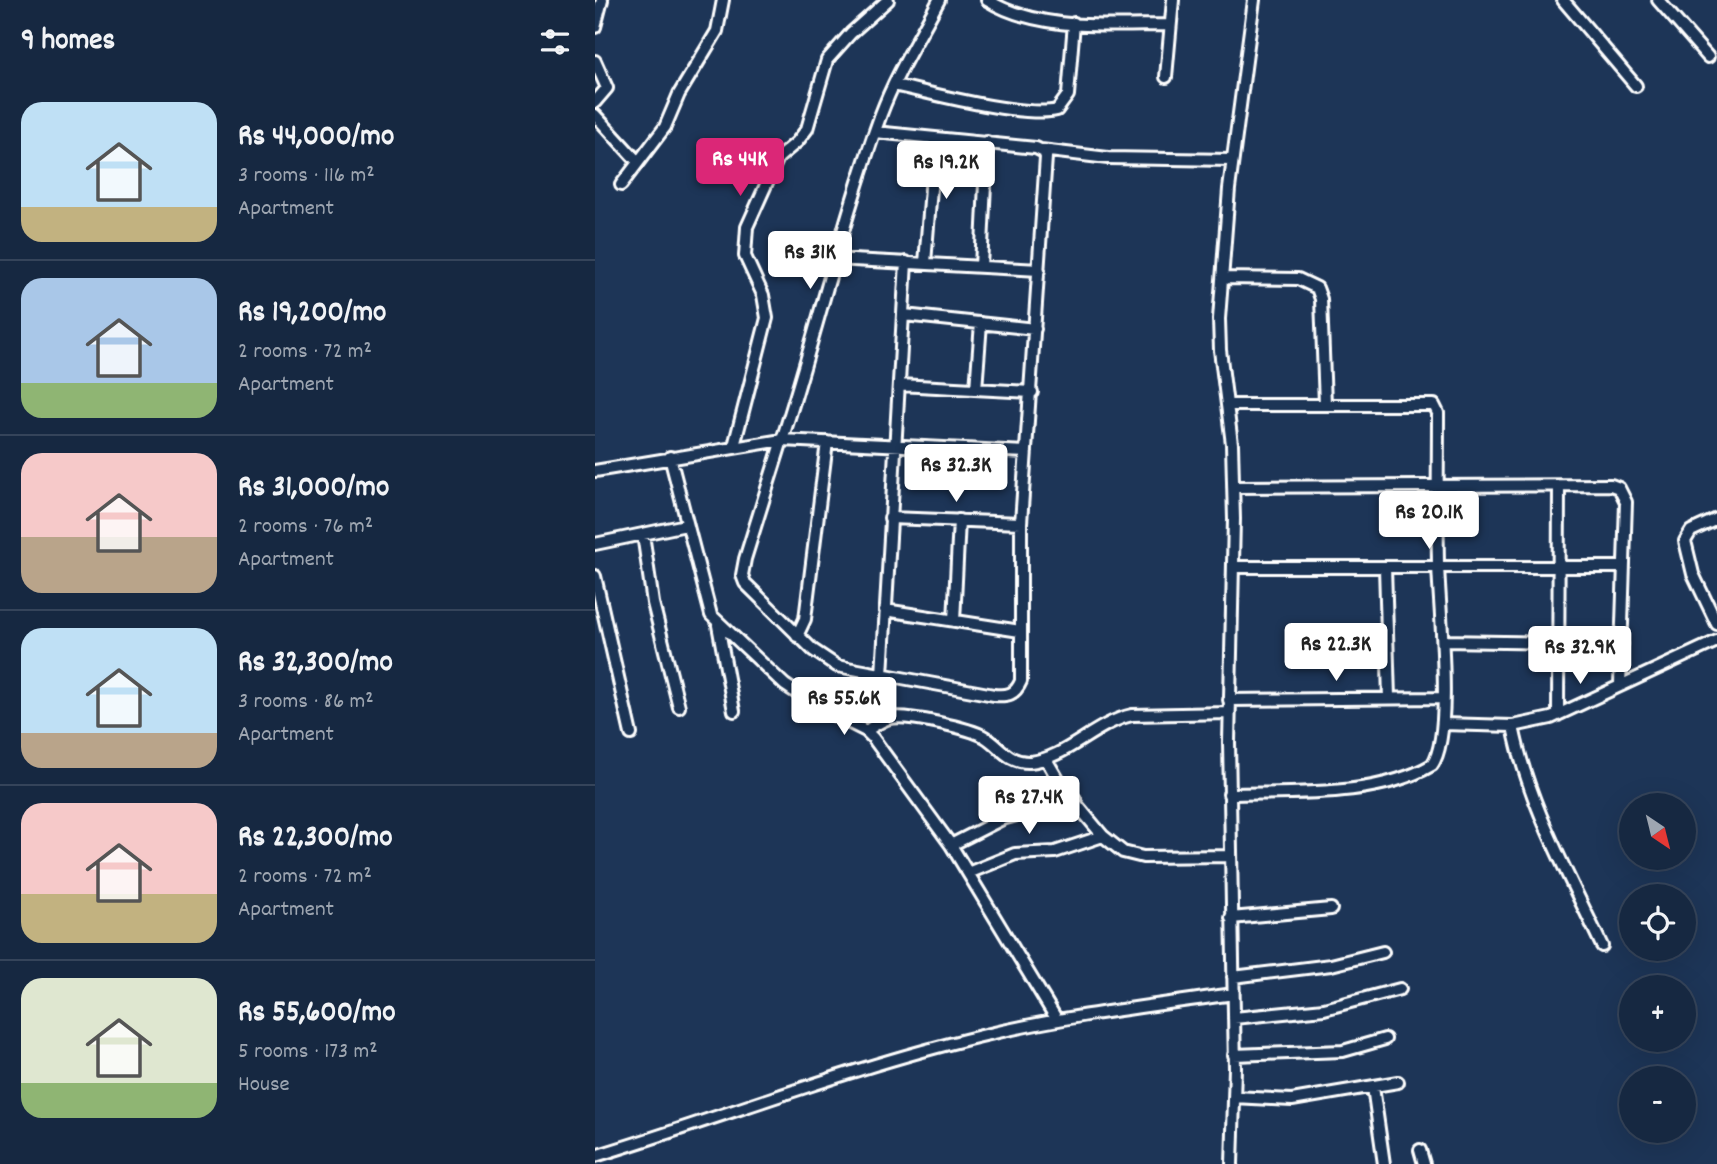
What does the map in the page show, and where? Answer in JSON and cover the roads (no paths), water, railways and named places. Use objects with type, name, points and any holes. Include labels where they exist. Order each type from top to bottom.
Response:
[{"type":"street","points":[[595,27],[602,0]]},
{"type":"street","points":[[621,185],[665,127],[679,94],[717,32],[723,0]]},
{"type":"street","points":[[734,446],[767,318],[764,295],[745,256],[747,227],[778,158],[797,142],[807,129],[827,60],[851,33],[888,0]]},
{"type":"street","points":[[939,0],[894,85],[875,132],[834,259],[815,339],[742,575],[756,597],[828,662],[882,675],[1008,696],[1017,691],[1021,681],[1021,523],[1046,157],[1041,150]]},
{"type":"street","points":[[987,0],[1026,18],[1074,23],[1170,25]]},
{"type":"street","points":[[1166,77],[1173,0]]},
{"type":"street","points":[[1232,1164],[1234,1018],[1229,699],[1235,567],[1228,405],[1220,350],[1232,160],[1254,0]]},
{"type":"street","points":[[1563,0],[1636,86]]},
{"type":"street","points":[[1658,0],[1709,57]]},
{"type":"street","points":[[894,85],[965,101],[1043,112],[1057,110],[1068,95],[1074,23]]},
{"type":"street","points":[[595,61],[607,88],[595,102]]},
{"type":"street","points":[[595,115],[638,161]]},
{"type":"street","points":[[875,132],[987,142],[1108,158],[1232,160]]},
{"type":"street","points":[[925,263],[935,138]]},
{"type":"street","points":[[981,267],[987,142]]},
{"type":"street","points":[[834,259],[1039,270]]},
{"type":"street","points":[[882,675],[907,262]]},
{"type":"street","points":[[1223,278],[1298,279],[1317,288],[1321,299],[1325,404]]},
{"type":"street","points":[[904,315],[1035,328]]},
{"type":"street","points":[[976,389],[981,323]]},
{"type":"street","points":[[899,385],[1031,392]]},
{"type":"street","points":[[1228,405],[1434,405],[1438,413],[1439,566],[1443,641],[1443,724],[1438,756],[1423,771],[1338,791],[1229,794]]},
{"type":"street","points":[[595,471],[782,440],[1026,452]]},
{"type":"street","points":[[797,636],[805,619],[827,442]]},
{"type":"street","points":[[670,457],[706,603],[718,625],[734,711]]},
{"type":"street","points":[[1233,487],[1611,485],[1624,494],[1620,685]]},
{"type":"street","points":[[1557,715],[1556,565],[1559,486]]},
{"type":"street","points":[[890,517],[1021,523]]},
{"type":"street","points":[[1717,519],[1691,531],[1685,541],[1693,574],[1717,624]]},
{"type":"street","points":[[954,621],[959,520]]},
{"type":"street","points":[[595,544],[686,526]]},
{"type":"street","points":[[643,534],[653,604],[679,707]]},
{"type":"street","points":[[1235,567],[1622,567]]},
{"type":"street","points":[[1385,567],[1389,698]]},
{"type":"street","points":[[595,576],[631,734]]},
{"type":"street","points":[[885,610],[1020,631]]},
{"type":"street","points":[[718,625],[785,685],[818,708],[866,731],[951,845],[1057,1020]]},
{"type":"street","points":[[1443,641],[1622,644]]},
{"type":"street","points":[[1443,724],[1513,726],[1557,715],[1717,641]]},
{"type":"street","points":[[1229,699],[1442,698]]},
{"type":"street","points":[[866,731],[889,718],[900,717],[982,735],[1006,756],[1029,762],[1046,758],[1119,718],[1132,715],[1229,713]]},
{"type":"street","points":[[1513,726],[1520,761],[1530,789],[1602,946]]},
{"type":"street","points":[[1046,758],[1057,780],[1103,836],[1132,855],[1230,856]]},
{"type":"street","points":[[951,845],[1002,819],[1075,799]]},
{"type":"street","points":[[968,873],[1015,854],[1055,852],[1103,836]]},
{"type":"street","points":[[1231,918],[1331,909]]},
{"type":"street","points":[[1233,977],[1331,965],[1383,952]]},
{"type":"street","points":[[1234,1018],[1304,1012],[1400,989]]},
{"type":"street","points":[[595,1156],[720,1118],[861,1068],[981,1036],[1057,1020],[1233,994]]},
{"type":"street","points":[[1234,1055],[1343,1051],[1385,1039]]},
{"type":"street","points":[[1234,1097],[1292,1100],[1398,1082]]},
{"type":"street","points":[[1373,1087],[1384,1164]]},
{"type":"street","points":[[1420,1150],[1424,1164]]}]
